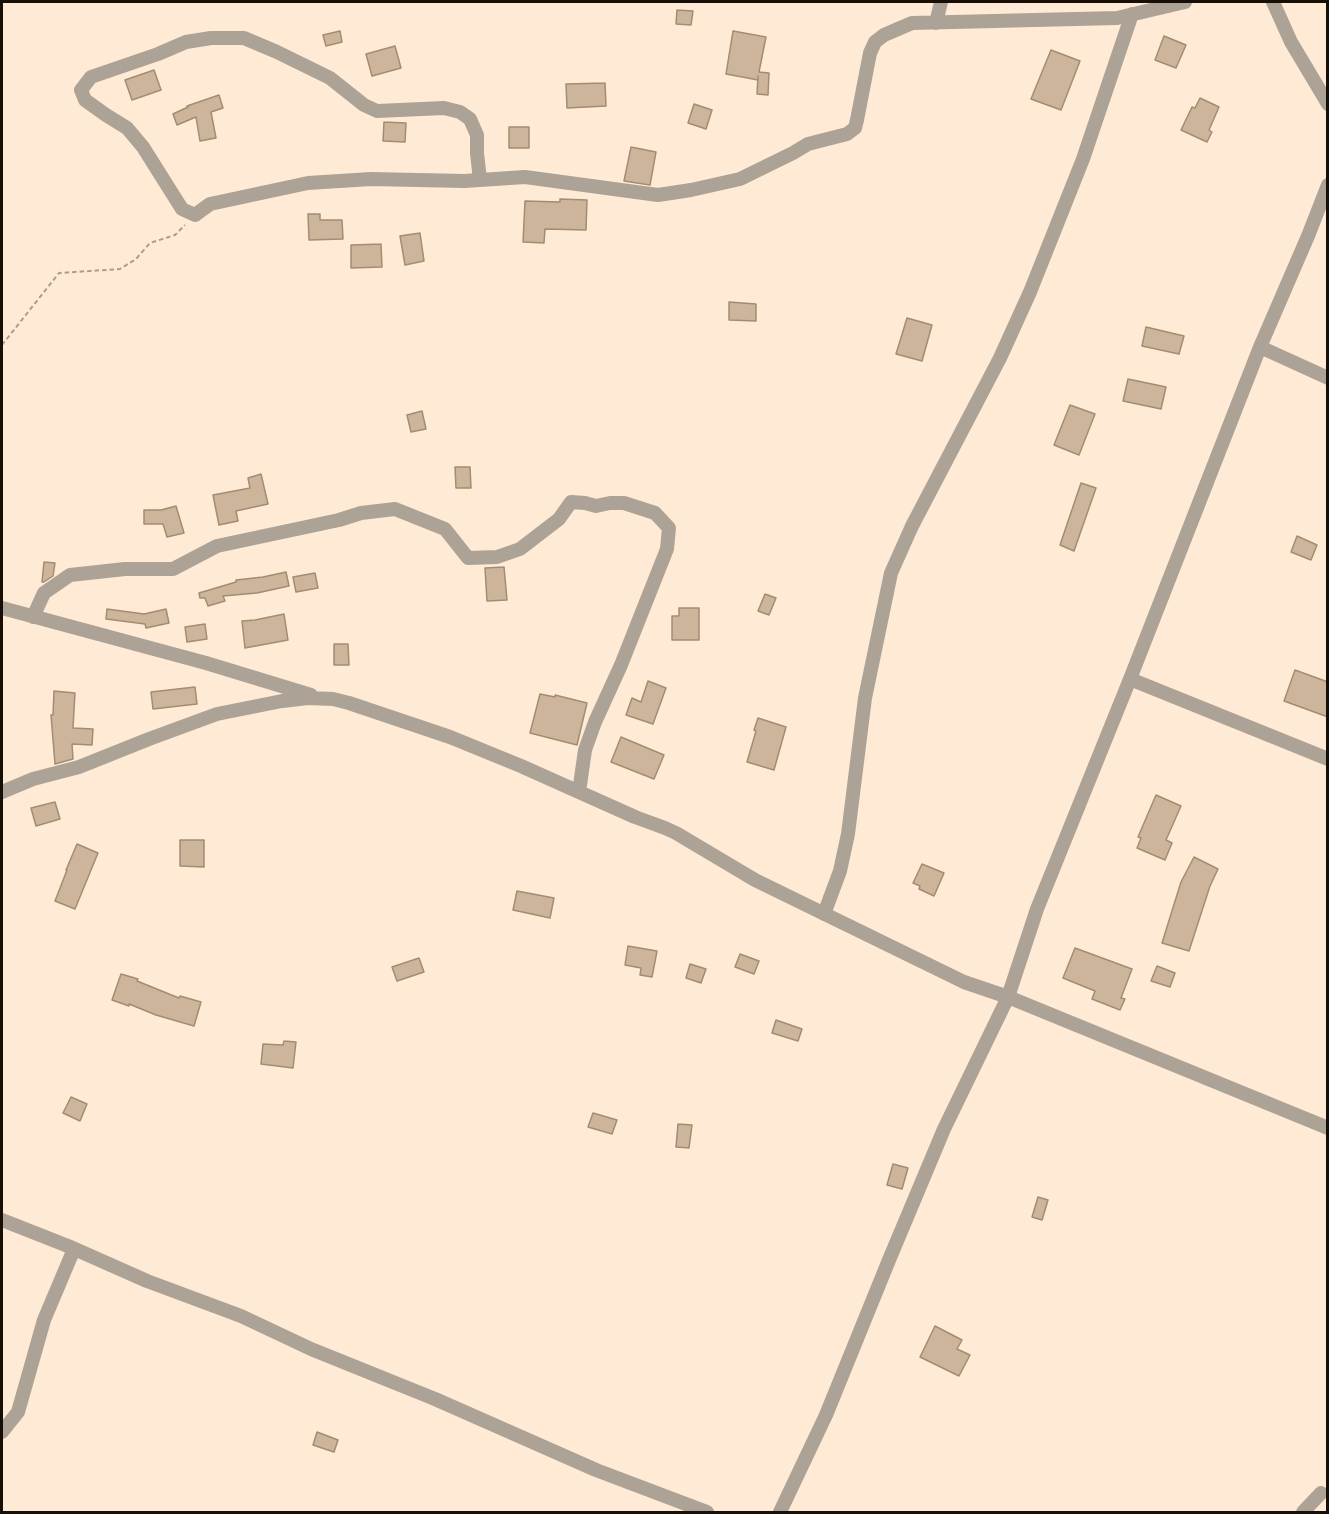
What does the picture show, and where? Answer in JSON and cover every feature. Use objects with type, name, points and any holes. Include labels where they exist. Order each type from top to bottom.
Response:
[{"type":"street","points":[[936,23],[941,2]]},
{"type":"street","points":[[480,180],[477,135],[470,119],[460,112],[444,108],[377,111],[363,105],[330,78],[244,38],[211,38],[186,42],[91,77],[81,90],[85,100],[127,128],[143,147],[182,209],[195,215],[210,204],[308,183],[371,179],[480,180],[525,177],[658,195],[740,179],[808,144],[847,134],[855,128],[870,53],[875,42],[884,35],[912,23],[1117,18],[1185,2]]},
{"type":"street","points":[[1273,2],[1291,42],[1328,104]]},
{"type":"street","points":[[824,914],[840,871],[848,834],[865,698],[891,573],[912,526],[1000,358],[1030,292],[1083,159],[1132,15]]},
{"type":"street","points":[[780,1512],[826,1415],[944,1129],[1008,997],[1037,909],[1260,347],[1328,185]]},
{"type":"street","points":[[1260,347],[1328,378]]},
{"type":"street","points":[[33,617],[44,593],[70,575],[125,569],[173,569],[217,546],[339,520],[361,513],[395,509],[445,529],[468,558],[497,557],[520,549],[559,519],[571,502],[585,502],[596,506],[624,503],[655,513],[669,528],[667,549],[621,665],[591,731],[585,750],[579,792]]},
{"type":"street","points":[[2,608],[206,663],[320,698]]},
{"type":"street","points":[[1130,679],[1328,759]]},
{"type":"street","points":[[2,792],[33,779],[79,766],[217,714],[282,701],[320,698],[349,703],[450,737],[676,833],[755,880],[963,982],[1008,997],[1328,1128]]},
{"type":"street","points":[[2,1220],[147,1281],[241,1316],[311,1349],[446,1403],[596,1470],[707,1512]]},
{"type":"street","points":[[2,1432],[18,1412],[44,1320],[74,1249]]},
{"type":"street","points":[[1303,1512],[1321,1493]]},
{"type":"path","points":[[2,345],[59,273],[120,269],[136,259],[150,243],[176,235],[195,215]]},
{"type":"building","points":[[677,10],[693,11],[691,25],[676,24]]},
{"type":"building","points":[[340,31],[342,42],[326,46],[323,35]]},
{"type":"building","points":[[733,31],[766,37],[759,72],[769,73],[768,95],[757,94],[758,80],[726,74]]},
{"type":"building","points":[[1164,36],[1186,45],[1176,68],[1155,60]]},
{"type":"building","points":[[395,46],[401,68],[372,76],[366,54]]},
{"type":"building","points":[[1051,50],[1080,61],[1061,110],[1031,99]]},
{"type":"building","points":[[154,70],[161,90],[132,100],[125,80]]},
{"type":"building","points":[[605,83],[606,106],[567,108],[566,84]]},
{"type":"building","points":[[219,95],[223,108],[211,112],[216,138],[200,141],[196,117],[177,125],[173,114],[187,106]]},
{"type":"building","points":[[1200,98],[1219,107],[1209,130],[1212,132],[1207,142],[1181,130],[1192,107],[1195,108]]},
{"type":"building","points":[[694,104],[712,110],[706,129],[688,123]]},
{"type":"building","points":[[384,122],[406,123],[405,142],[383,141]]},
{"type":"building","points":[[509,127],[529,127],[529,148],[509,148]]},
{"type":"building","points":[[631,147],[656,152],[650,185],[624,181]]},
{"type":"building","points":[[560,199],[587,200],[586,230],[545,229],[544,243],[523,242],[525,201],[560,202]]},
{"type":"building","points":[[308,214],[320,214],[320,220],[342,220],[343,239],[309,240]]},
{"type":"building","points":[[420,233],[424,261],[405,265],[400,236]]},
{"type":"building","points":[[381,244],[382,267],[351,268],[351,245]]},
{"type":"building","points":[[729,302],[756,304],[756,321],[729,320]]},
{"type":"building","points":[[907,318],[932,325],[922,361],[896,354]]},
{"type":"building","points":[[1146,327],[1184,336],[1179,354],[1142,346]]},
{"type":"building","points":[[1128,379],[1166,387],[1161,409],[1123,401]]},
{"type":"building","points":[[1070,405],[1095,414],[1079,455],[1054,445]]},
{"type":"building","points":[[422,411],[426,429],[411,432],[407,415]]},
{"type":"building","points":[[455,467],[470,467],[471,488],[456,488]]},
{"type":"building","points":[[261,474],[268,504],[236,511],[238,521],[219,525],[213,495],[250,488],[248,478]]},
{"type":"building","points":[[1081,483],[1096,488],[1074,551],[1060,545]]},
{"type":"building","points":[[176,506],[184,533],[167,537],[163,524],[144,524],[144,510],[161,510]]},
{"type":"building","points":[[1297,536],[1317,545],[1311,560],[1291,552]]},
{"type":"building","points":[[44,562],[55,563],[53,576],[42,582]]},
{"type":"building","points":[[504,567],[507,600],[487,601],[485,568]]},
{"type":"building","points":[[286,572],[289,586],[257,593],[223,596],[225,601],[208,606],[205,598],[200,598],[199,593],[236,582],[236,580]]},
{"type":"building","points":[[315,573],[318,588],[296,592],[293,577]]},
{"type":"building","points":[[765,594],[776,598],[769,615],[758,611]]},
{"type":"building","points":[[679,608],[699,608],[699,640],[672,640],[672,616],[679,616]]},
{"type":"building","points":[[107,609],[144,614],[166,609],[169,623],[146,628],[145,624],[106,619]]},
{"type":"building","points":[[284,614],[288,640],[245,648],[242,621]]},
{"type":"building","points":[[205,624],[207,639],[187,642],[185,627]]},
{"type":"building","points":[[334,644],[348,644],[349,665],[334,665]]},
{"type":"building","points":[[1295,670],[1328,682],[1328,717],[1284,701]]},
{"type":"building","points":[[648,681],[666,688],[653,724],[626,715],[632,698],[641,702]]},
{"type":"building","points":[[195,687],[197,704],[153,709],[151,692]]},
{"type":"building","points":[[54,691],[75,693],[73,728],[93,729],[92,745],[72,744],[73,759],[55,764],[51,715],[53,715]]},
{"type":"building","points":[[540,694],[555,697],[555,695],[587,703],[577,745],[530,733]]},
{"type":"building","points":[[758,718],[786,727],[774,770],[747,762]]},
{"type":"building","points":[[621,737],[664,755],[654,779],[611,762]]},
{"type":"building","points":[[1156,795],[1181,806],[1166,840],[1172,843],[1165,860],[1137,848],[1141,838],[1138,837]]},
{"type":"building","points":[[55,802],[60,819],[36,826],[31,808]]},
{"type":"building","points":[[180,840],[204,840],[204,867],[180,866]]},
{"type":"building","points":[[77,844],[98,853],[75,909],[55,901]]},
{"type":"building","points":[[1194,857],[1218,869],[1210,886],[1189,951],[1162,943],[1181,882]]},
{"type":"building","points":[[922,864],[944,873],[934,896],[919,889],[920,886],[913,883]]},
{"type":"building","points":[[517,891],[554,898],[550,918],[513,910]]},
{"type":"building","points":[[628,946],[657,951],[652,977],[640,975],[641,968],[625,965]]},
{"type":"building","points":[[1075,948],[1132,969],[1121,998],[1125,999],[1120,1010],[1092,999],[1095,991],[1063,978]]},
{"type":"building","points":[[740,954],[759,961],[754,974],[735,967]]},
{"type":"building","points":[[419,958],[424,972],[397,981],[392,967]]},
{"type":"building","points":[[690,964],[706,969],[701,983],[686,978]]},
{"type":"building","points":[[1157,966],[1175,973],[1170,987],[1151,981]]},
{"type":"building","points":[[121,974],[138,979],[137,981],[179,998],[180,996],[201,1002],[194,1026],[112,1000]]},
{"type":"building","points":[[776,1020],[802,1029],[798,1041],[772,1033]]},
{"type":"building","points":[[284,1041],[296,1042],[293,1068],[261,1064],[263,1044],[283,1045]]},
{"type":"building","points":[[71,1097],[87,1104],[80,1121],[63,1113]]},
{"type":"building","points":[[593,1113],[617,1120],[612,1134],[588,1127]]},
{"type":"building","points":[[678,1124],[692,1125],[689,1148],[676,1147]]},
{"type":"building","points":[[893,1164],[908,1168],[902,1189],[887,1185]]},
{"type":"building","points":[[1038,1197],[1048,1200],[1042,1220],[1032,1217]]},
{"type":"building","points":[[935,1326],[962,1340],[957,1349],[970,1355],[959,1376],[920,1357]]},
{"type":"building","points":[[317,1432],[338,1440],[334,1452],[313,1445]]}]
